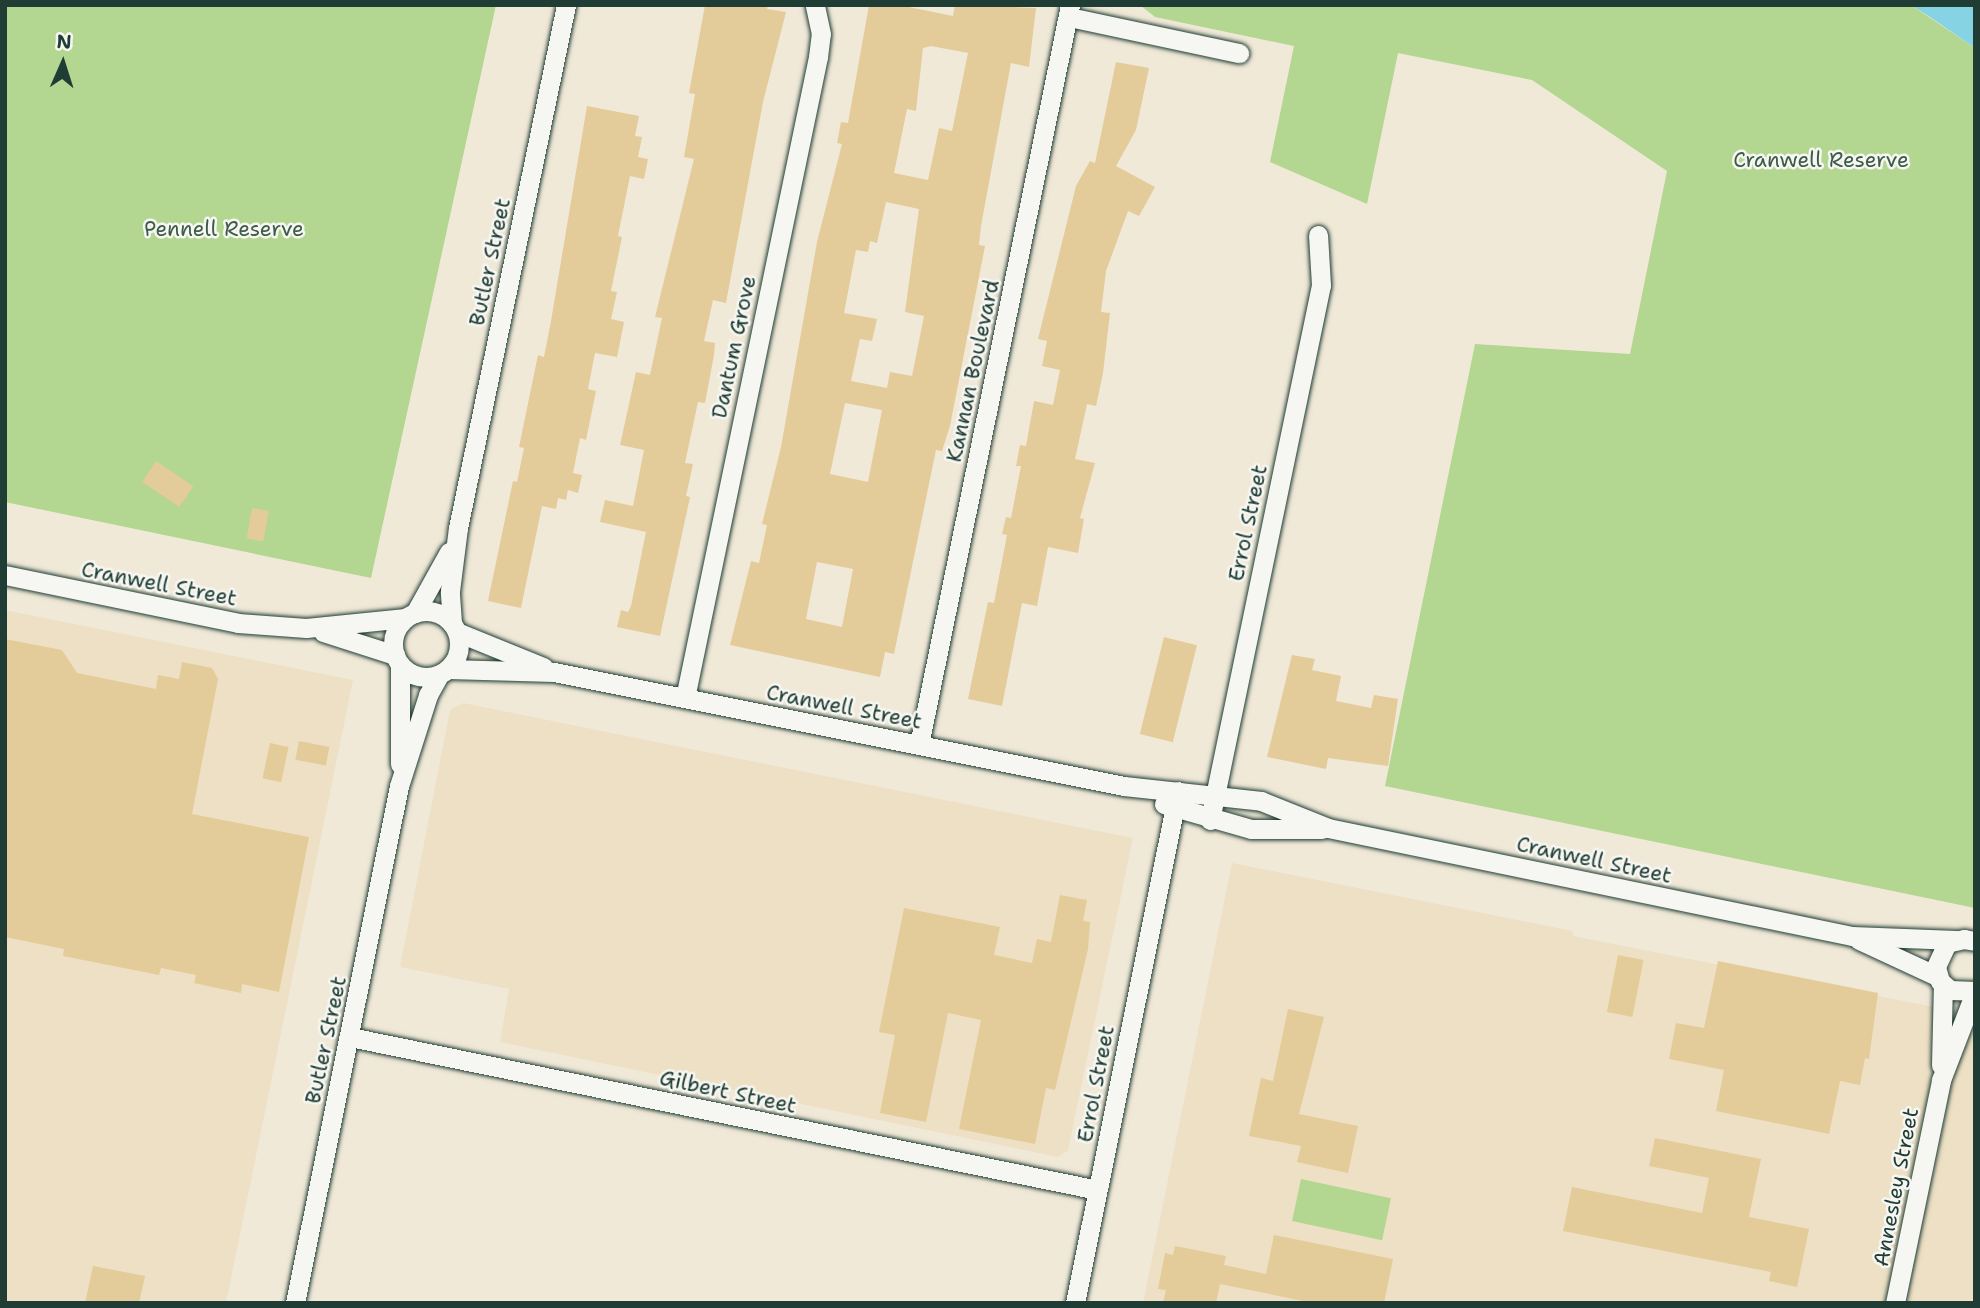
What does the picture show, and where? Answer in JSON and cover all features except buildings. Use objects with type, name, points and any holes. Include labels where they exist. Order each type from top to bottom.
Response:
[{"type":"street","name":"Butler Street","points":[[411,615],[446,560],[458,527],[566,5]]},
{"type":"street","name":"Dantum Grove","points":[[685,698],[818,57],[818,6]]},
{"type":"street","points":[[1070,11],[1239,53]]},
{"type":"street","name":"Kannan Boulevard","points":[[919,746],[1070,11]]},
{"type":"street","name":"Errol Street","points":[[1210,820],[1321,285],[1318,235]]},
{"type":"street","name":"Butler Street","points":[[454,627],[458,527]]},
{"type":"street","name":"Cranwell Street","points":[[5,575],[238,623],[306,628],[411,615]]},
{"type":"street","points":[[435,612],[454,627],[459,651],[444,672],[419,677],[397,660],[395,633],[411,615],[435,612]]},
{"type":"street","name":"Cranwell Street","points":[[454,627],[554,672]]},
{"type":"street","name":"Cranwell Street","points":[[306,628],[397,660]]},
{"type":"street","name":"Butler Street","points":[[397,660],[400,786]]},
{"type":"street","name":"Butler Street","points":[[295,1303],[400,786],[428,695],[444,672]]},
{"type":"street","name":"Cranwell Street","points":[[444,672],[554,672],[1124,786],[1176,800],[1210,820],[1251,829],[1328,828]]},
{"type":"street","name":"Cranwell Street","points":[[1176,800],[1216,793],[1261,801],[1328,828],[1852,936],[1965,940]]},
{"type":"street","name":"Errol Street","points":[[1075,1303],[1176,800]]},
{"type":"street","name":"Cranwell Street","points":[[1852,936],[1958,993],[1975,992]]},
{"type":"street","points":[[1940,981],[1937,958],[1965,940]]},
{"type":"street","name":"Annesley Street","points":[[1940,981],[1941,1080]]},
{"type":"street","name":"Annesley Street","points":[[1895,1303],[1941,1080],[1975,992]]},
{"type":"street","name":"Gilbert Street","points":[[350,1037],[1098,1190]]},
{"type":"shaded area","points":[[5,610],[353,680],[226,1303],[5,1303]]},
{"type":"shaded area","points":[[463,703],[1133,838],[1068,1150],[1058,1157],[500,1042],[509,989],[400,967],[450,710]]},
{"type":"shaded area","points":[[1232,863],[1573,931],[1573,936],[1975,1015],[1975,1303],[1143,1303]]},
{"type":"green space","name":"Pennell Reserve","points":[[5,5],[496,5],[371,578],[5,502]]},
{"type":"green space","name":"Cranwell Reserve","points":[[1140,5],[1911,5],[1975,48],[1975,908],[1385,786],[1475,344],[1630,354],[1667,171],[1532,80],[1398,53],[1367,204],[1270,162],[1294,46],[1155,17]]},
{"type":"green space","points":[[1301,1179],[1391,1198],[1382,1240],[1292,1221]]},
{"type":"water","points":[[1911,5],[1975,5],[1975,48],[1933,19]]}]
